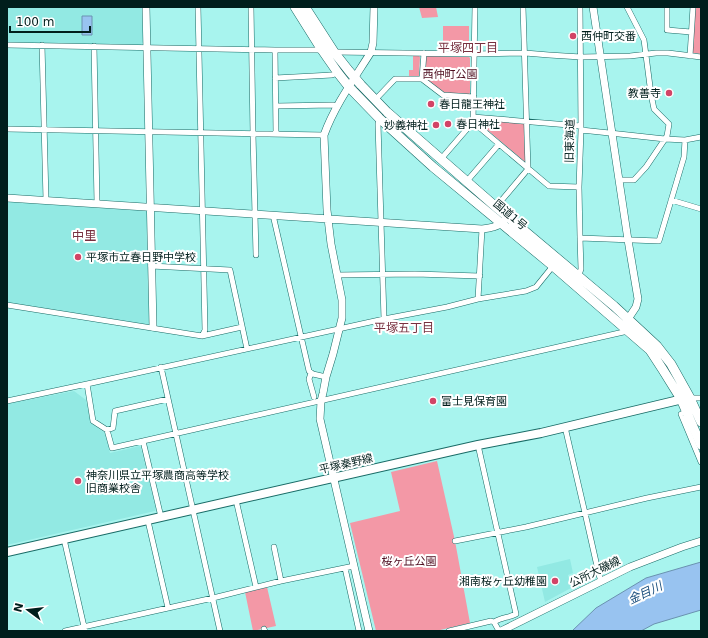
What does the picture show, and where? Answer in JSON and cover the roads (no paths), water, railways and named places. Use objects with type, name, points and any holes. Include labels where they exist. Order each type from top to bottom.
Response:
[{"type":"highway","name":"国道1号","points":[[295,7],[338,73],[379,118],[433,166],[579,276],[650,350],[701,422]]},
{"type":"highway","name":"国道1号","points":[[305,7],[334,52],[354,78],[387,112],[496,207],[505,220],[553,266],[627,325]]},
{"type":"highway","name":"国道1号","points":[[686,399],[687,412],[701,445]]},
{"type":"main road","name":"平塚秦野線","points":[[7,552],[478,445],[541,433],[686,399]]},
{"type":"street","points":[[146,7],[151,207],[152,327]]},
{"type":"street","points":[[198,7],[205,330],[202,336]]},
{"type":"street","points":[[251,7],[252,134],[256,255]]},
{"type":"street","points":[[369,631],[320,419],[321,401],[326,377],[342,318],[342,300],[328,219],[324,135],[337,106],[371,52],[373,43],[374,7]]},
{"type":"street","points":[[441,159],[473,119],[475,7]]},
{"type":"street","points":[[496,207],[528,169],[528,122],[523,7]]},
{"type":"street","name":"旧東海道","points":[[579,276],[581,270],[579,187],[581,128],[580,7]]},
{"type":"street","points":[[87,384],[93,421],[107,430],[112,448],[321,401],[627,325],[636,307],[638,299],[594,7]]},
{"type":"street","points":[[619,180],[634,180],[646,167],[665,140],[669,124],[654,109],[644,40],[627,7]]},
{"type":"street","points":[[667,7],[667,30],[691,32]]},
{"type":"street","points":[[690,56],[693,7]]},
{"type":"street","points":[[7,44],[251,50],[322,50]]},
{"type":"street","points":[[42,46],[46,200]]},
{"type":"street","points":[[94,46],[97,203]]},
{"type":"street","points":[[275,50],[276,134]]},
{"type":"street","points":[[334,52],[474,54],[525,53],[581,57],[630,56],[668,53],[701,57]]},
{"type":"street","points":[[422,79],[424,53]]},
{"type":"street","points":[[275,78],[332,76],[338,73]]},
{"type":"street","points":[[375,100],[395,79],[422,79],[443,95],[474,97]]},
{"type":"street","points":[[276,106],[337,106]]},
{"type":"street","points":[[379,118],[384,319]]},
{"type":"street","points":[[473,119],[528,122],[665,140],[685,140],[701,137]]},
{"type":"street","points":[[473,119],[499,144],[549,186],[579,187]]},
{"type":"street","points":[[7,129],[324,135]]},
{"type":"street","points":[[580,238],[658,241],[684,157],[685,140]]},
{"type":"street","points":[[467,181],[499,144]]},
{"type":"street","points":[[7,198],[482,229],[494,228],[505,220]]},
{"type":"street","points":[[671,200],[701,209]]},
{"type":"street","points":[[273,215],[309,371],[311,373],[309,379],[314,397]]},
{"type":"street","points":[[478,299],[482,229]]},
{"type":"street","points":[[151,266],[230,270],[247,349]]},
{"type":"street","points":[[7,400],[384,319],[447,307],[478,299],[526,291],[534,288],[553,266]]},
{"type":"street","points":[[337,275],[415,274],[480,276]]},
{"type":"street","points":[[7,305],[202,336],[242,327]]},
{"type":"street","points":[[162,367],[220,631]]},
{"type":"street","points":[[311,373],[326,377]]},
{"type":"street","points":[[686,399],[701,398]]},
{"type":"street","points":[[107,430],[112,428],[115,411],[168,399]]},
{"type":"street","points":[[687,412],[681,414],[701,462]]},
{"type":"street","points":[[564,427],[601,582]]},
{"type":"street","points":[[143,441],[161,517]]},
{"type":"street","points":[[449,631],[491,621],[494,622],[516,614],[478,445]]},
{"type":"street","points":[[455,541],[526,527],[647,498],[701,487]]},
{"type":"street","points":[[236,500],[256,587]]},
{"type":"street","points":[[148,521],[168,608]]},
{"type":"street","points":[[64,539],[84,629]]},
{"type":"street","name":"公所大磯線","points":[[500,631],[630,567],[701,542]]},
{"type":"street","points":[[274,547],[281,581]]},
{"type":"street","points":[[65,631],[84,629],[281,581],[354,566]]},
{"type":"street","points":[[344,568],[358,631]]},
{"type":"street","points":[[494,622],[500,631]]},
{"type":"water","points":[[82,16],[92,16],[92,35],[82,35]]},
{"type":"water","name":"金目川","points":[[701,562],[701,610],[654,624],[641,631],[572,631],[596,608],[646,578]]},
{"type":"place","name":"西仲町交番","points":[[573,36]]},
{"type":"place","name":"教善寺","points":[[669,93]]},
{"type":"place","name":"春日龍王神社","points":[[431,104]]},
{"type":"place","name":"春日神社","points":[[448,124]]},
{"type":"place","name":"妙義神社","points":[[436,125]]},
{"type":"place","name":"平塚市立春日野中学校","points":[[78,257]]},
{"type":"place","name":"富士見保育園","points":[[433,401]]},
{"type":"place","name":"神奈川県立平塚農商高等学校 旧商業校舎","points":[[78,481]]},
{"type":"place","name":"湘南桜ヶ丘幼稚園","points":[[555,581]]},
{"type":"district","name":"平塚四丁目","points":[[468,48]]},
{"type":"district","name":"中里","points":[[84,236]]},
{"type":"district","name":"平塚五丁目","points":[[404,328]]},
{"type":"park label","name":"西仲町公園","points":[[450,74]]},
{"type":"park label","name":"桜ヶ丘公園","points":[[409,561]]}]
